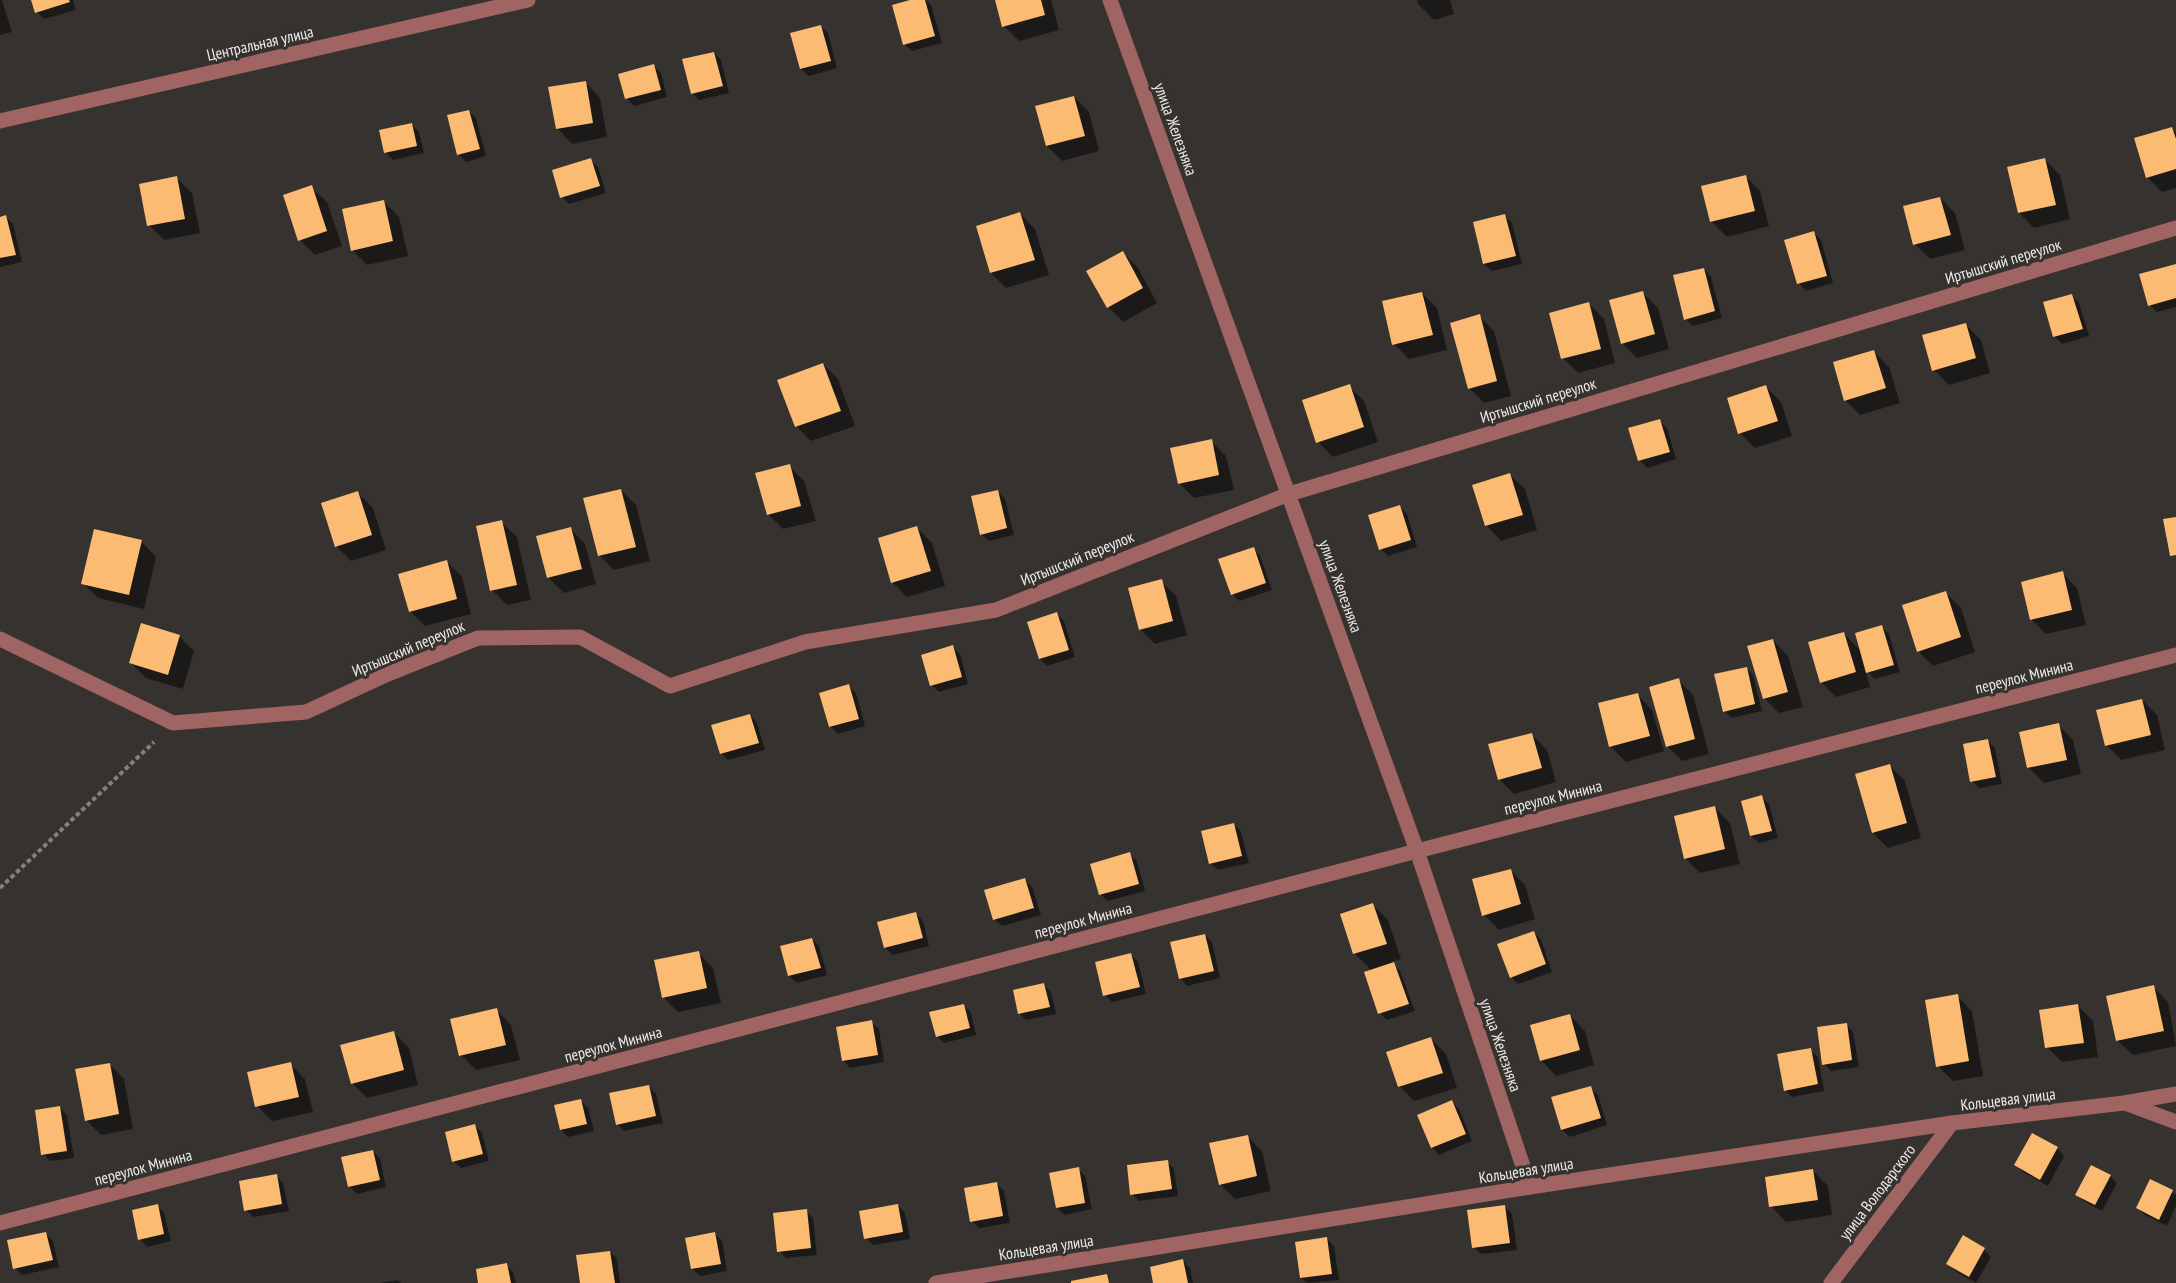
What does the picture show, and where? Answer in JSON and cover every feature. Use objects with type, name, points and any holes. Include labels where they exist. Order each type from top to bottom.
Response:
[{"type":"street","name":"Центральная улица","points":[[0,121],[528,0]]},
{"type":"street","name":"улица Железняка","points":[[1110,0],[1417,851],[1530,1187]]},
{"type":"street","name":"Иртышский переулок","points":[[173,723],[306,712],[388,674],[478,638],[580,637],[670,686],[805,642],[996,610],[1289,494],[2176,228]]},
{"type":"street","points":[[0,639],[173,723]]},
{"type":"street","name":"переулок Минина","points":[[0,1224],[1417,851],[2176,655]]},
{"type":"street","name":"Кольцевая улица","points":[[936,1283],[1530,1187],[1952,1124],[2176,1094]]},
{"type":"street","name":"Кольцевая улица","points":[[2124,1102],[2176,1122]]},
{"type":"street","name":"улица Володарского","points":[[1831,1283],[1952,1124]]},
{"type":"path","points":[[0,888],[173,723]]},
{"type":"building","points":[[31,0],[69,0],[70,2],[35,13]]},
{"type":"building","points":[[910,0],[925,0],[935,36],[903,45],[892,5]]},
{"type":"building","points":[[995,0],[1041,0],[1045,15],[1002,27]]},
{"type":"building","points":[[821,25],[831,61],[800,69],[790,33]]},
{"type":"building","points":[[714,52],[723,86],[691,94],[682,59]]},
{"type":"building","points":[[654,64],[661,90],[625,99],[618,74]]},
{"type":"building","points":[[586,81],[593,123],[556,129],[548,87]]},
{"type":"building","points":[[1074,96],[1085,136],[1046,146],[1035,106]]},
{"type":"building","points":[[469,110],[480,149],[457,155],[447,115]]},
{"type":"building","points":[[412,123],[417,146],[384,153],[379,130]]},
{"type":"building","points":[[2172,127],[2176,139],[2176,169],[2146,178],[2134,138]]},
{"type":"building","points":[[591,158],[600,186],[560,198],[552,170]]},
{"type":"building","points":[[2045,158],[2056,205],[2018,213],[2007,167]]},
{"type":"building","points":[[1746,175],[1755,211],[1710,222],[1701,186]]},
{"type":"building","points":[[177,176],[185,219],[147,226],[139,184]]},
{"type":"building","points":[[312,185],[327,231],[298,241],[283,195]]},
{"type":"building","points":[[1940,197],[1951,235],[1913,245],[1903,206]]},
{"type":"building","points":[[384,200],[393,241],[351,251],[342,209]]},
{"type":"building","points":[[1020,212],[1035,260],[990,273],[976,226]]},
{"type":"building","points":[[1505,214],[1516,256],[1483,264],[1473,222]]},
{"type":"building","points":[[6,215],[16,255],[0,258],[0,217]]},
{"type":"building","points":[[1814,231],[1827,276],[1797,284],[1784,240]]},
{"type":"building","points":[[1123,251],[1143,288],[1107,308],[1086,271]]},
{"type":"building","points":[[2176,264],[2176,298],[2148,306],[2139,274]]},
{"type":"building","points":[[1704,268],[1715,311],[1684,320],[1673,275]]},
{"type":"building","points":[[1643,291],[1655,334],[1621,344],[1609,300]]},
{"type":"building","points":[[1422,292],[1433,335],[1392,345],[1382,301]]},
{"type":"building","points":[[2072,294],[2083,329],[2053,337],[2043,302]]},
{"type":"building","points":[[1589,302],[1601,349],[1561,359],[1549,313]]},
{"type":"building","points":[[1480,314],[1497,381],[1468,389],[1450,323]]},
{"type":"building","points":[[1966,323],[1976,358],[1932,371],[1922,335]]},
{"type":"building","points":[[1874,350],[1886,388],[1844,401],[1833,362]]},
{"type":"building","points":[[823,363],[841,411],[795,427],[777,380]]},
{"type":"building","points":[[1350,384],[1364,427],[1316,443],[1302,400]]},
{"type":"building","points":[[1766,385],[1778,421],[1738,434],[1727,398]]},
{"type":"building","points":[[1660,419],[1670,452],[1638,461],[1628,428]]},
{"type":"building","points":[[1212,439],[1219,475],[1178,484],[1170,448]]},
{"type":"building","points":[[790,464],[801,506],[767,515],[755,473]]},
{"type":"building","points":[[1510,473],[1523,515],[1485,526],[1472,485]]},
{"type":"building","points":[[621,489],[636,547],[598,556],[583,498]]},
{"type":"building","points":[[998,490],[1007,528],[980,535],[971,496]]},
{"type":"building","points":[[358,491],[372,535],[335,547],[321,503]]},
{"type":"building","points":[[1400,505],[1411,540],[1379,550],[1368,515]]},
{"type":"building","points":[[2176,517],[2176,555],[2170,556],[2163,519]]},
{"type":"building","points":[[502,520],[517,585],[490,591],[476,526]]},
{"type":"building","points":[[917,526],[931,571],[891,583],[878,538]]},
{"type":"building","points":[[571,527],[582,569],[547,578],[536,536]]},
{"type":"building","points":[[94,529],[142,540],[129,595],[81,584]]},
{"type":"building","points":[[1254,547],[1266,583],[1231,595],[1218,559]]},
{"type":"building","points":[[447,560],[457,599],[409,612],[398,574]]},
{"type":"building","points":[[2063,571],[2072,610],[2030,620],[2021,582]]},
{"type":"building","points":[[1162,579],[1173,621],[1139,630],[1128,588]]},
{"type":"building","points":[[1946,591],[1961,637],[1917,652],[1902,605]]},
{"type":"building","points":[[1057,612],[1069,650],[1039,659],[1027,622]]},
{"type":"building","points":[[141,623],[180,635],[168,675],[129,663]]},
{"type":"building","points":[[1882,625],[1894,665],[1866,673],[1855,633]]},
{"type":"building","points":[[1844,632],[1856,672],[1820,683],[1808,642]]},
{"type":"building","points":[[1773,639],[1788,692],[1763,699],[1747,646]]},
{"type":"building","points":[[953,645],[962,677],[930,686],[921,655]]},
{"type":"building","points":[[1747,667],[1755,704],[1723,712],[1714,674]]},
{"type":"building","points":[[1679,678],[1695,739],[1666,747],[1649,687]]},
{"type":"building","points":[[849,684],[859,719],[829,727],[819,693]]},
{"type":"building","points":[[1638,693],[1650,736],[1609,747],[1598,703]]},
{"type":"building","points":[[2142,699],[2151,735],[2105,746],[2096,710]]},
{"type":"building","points":[[750,714],[759,743],[720,754],[711,725]]},
{"type":"building","points":[[2059,723],[2067,760],[2027,768],[2019,732]]},
{"type":"building","points":[[1532,733],[1542,768],[1498,780],[1488,744]]},
{"type":"building","points":[[1988,739],[1996,777],[1970,782],[1963,744]]},
{"type":"building","points":[[1890,764],[1907,823],[1872,833],[1855,774]]},
{"type":"building","points":[[1762,795],[1772,831],[1750,836],[1741,801]]},
{"type":"building","points":[[1715,806],[1725,849],[1684,859],[1674,816]]},
{"type":"building","points":[[1234,823],[1242,856],[1209,864],[1201,831]]},
{"type":"building","points":[[1130,852],[1139,884],[1099,895],[1090,864]]},
{"type":"building","points":[[1511,869],[1521,904],[1482,916],[1472,879]]},
{"type":"building","points":[[1025,878],[1034,908],[993,920],[984,890]]},
{"type":"building","points":[[1373,903],[1387,944],[1353,954],[1340,914]]},
{"type":"building","points":[[916,912],[923,938],[884,948],[877,922]]},
{"type":"building","points":[[1534,931],[1546,964],[1510,978],[1497,944]]},
{"type":"building","points":[[1205,934],[1214,971],[1179,979],[1170,942]]},
{"type":"building","points":[[812,938],[821,968],[788,976],[780,946]]},
{"type":"building","points":[[699,951],[707,988],[662,998],[654,960]]},
{"type":"building","points":[[1131,953],[1140,987],[1103,996],[1095,962]]},
{"type":"building","points":[[1394,962],[1409,1004],[1378,1014],[1364,972]]},
{"type":"building","points":[[1044,983],[1050,1007],[1018,1014],[1013,990]]},
{"type":"building","points":[[2154,985],[2164,1031],[2116,1041],[2106,996]]},
{"type":"building","points":[[1958,994],[1969,1061],[1936,1067],[1925,1000]]},
{"type":"building","points":[[964,1004],[970,1028],[936,1037],[929,1012]]},
{"type":"building","points":[[2078,1004],[2084,1043],[2045,1048],[2039,1010]]},
{"type":"building","points":[[497,1008],[506,1045],[459,1056],[450,1019]]},
{"type":"building","points":[[1570,1014],[1580,1050],[1540,1061],[1530,1025]]},
{"type":"building","points":[[872,1020],[878,1055],[842,1061],[836,1027]]},
{"type":"building","points":[[1847,1023],[1852,1060],[1822,1065],[1817,1027]]},
{"type":"building","points":[[394,1031],[404,1070],[351,1084],[340,1045]]},
{"type":"building","points":[[1431,1037],[1443,1073],[1398,1087],[1386,1052]]},
{"type":"building","points":[[1811,1048],[1818,1084],[1784,1091],[1777,1054]]},
{"type":"building","points":[[291,1062],[299,1097],[255,1107],[247,1072]]},
{"type":"building","points":[[110,1063],[119,1114],[85,1121],[75,1069]]},
{"type":"building","points":[[649,1085],[656,1116],[616,1125],[609,1093]]},
{"type":"building","points":[[1591,1086],[1601,1118],[1561,1130],[1551,1097]]},
{"type":"building","points":[[581,1099],[587,1124],[560,1130],[554,1105]]},
{"type":"building","points":[[1452,1100],[1466,1134],[1431,1148],[1417,1115]]},
{"type":"building","points":[[60,1106],[67,1151],[41,1155],[35,1110]]},
{"type":"building","points":[[475,1124],[483,1154],[452,1162],[445,1132]]},
{"type":"building","points":[[2032,1133],[2058,1147],[2040,1180],[2014,1165]]},
{"type":"building","points":[[1248,1135],[1257,1176],[1219,1185],[1209,1143]]},
{"type":"building","points":[[373,1150],[380,1180],[348,1187],[341,1157]]},
{"type":"building","points":[[1168,1160],[1172,1189],[1130,1195],[1127,1165]]},
{"type":"building","points":[[2091,1165],[2111,1175],[2095,1205],[2075,1195]]},
{"type":"building","points":[[1079,1167],[1085,1203],[1056,1208],[1049,1173]]},
{"type":"building","points":[[1813,1169],[1818,1200],[1769,1207],[1765,1177]]},
{"type":"building","points":[[277,1174],[282,1204],[244,1211],[239,1181]]},
{"type":"building","points":[[2150,1179],[2173,1190],[2159,1220],[2136,1208]]},
{"type":"building","points":[[997,1182],[1003,1216],[970,1222],[964,1188]]},
{"type":"building","points":[[158,1204],[164,1234],[138,1240],[132,1210]]},
{"type":"building","points":[[898,1204],[903,1232],[864,1239],[859,1211]]},
{"type":"building","points":[[1505,1205],[1510,1243],[1472,1248],[1467,1210]]},
{"type":"building","points":[[807,1209],[811,1248],[777,1252],[773,1213]]},
{"type":"building","points":[[46,1232],[53,1260],[13,1269],[7,1240]]},
{"type":"building","points":[[715,1232],[721,1264],[691,1269],[685,1238]]},
{"type":"building","points":[[1963,1235],[1985,1248],[1969,1277],[1946,1264]]},
{"type":"building","points":[[1327,1237],[1332,1274],[1300,1278],[1295,1242]]},
{"type":"building","points":[[610,1251],[615,1283],[580,1283],[576,1255]]},
{"type":"building","points":[[1183,1259],[1188,1283],[1153,1283],[1150,1267]]},
{"type":"building","points":[[507,1263],[511,1283],[478,1283],[476,1269]]},
{"type":"building","points":[[1107,1274],[1109,1283],[1071,1283],[1071,1281]]}]
